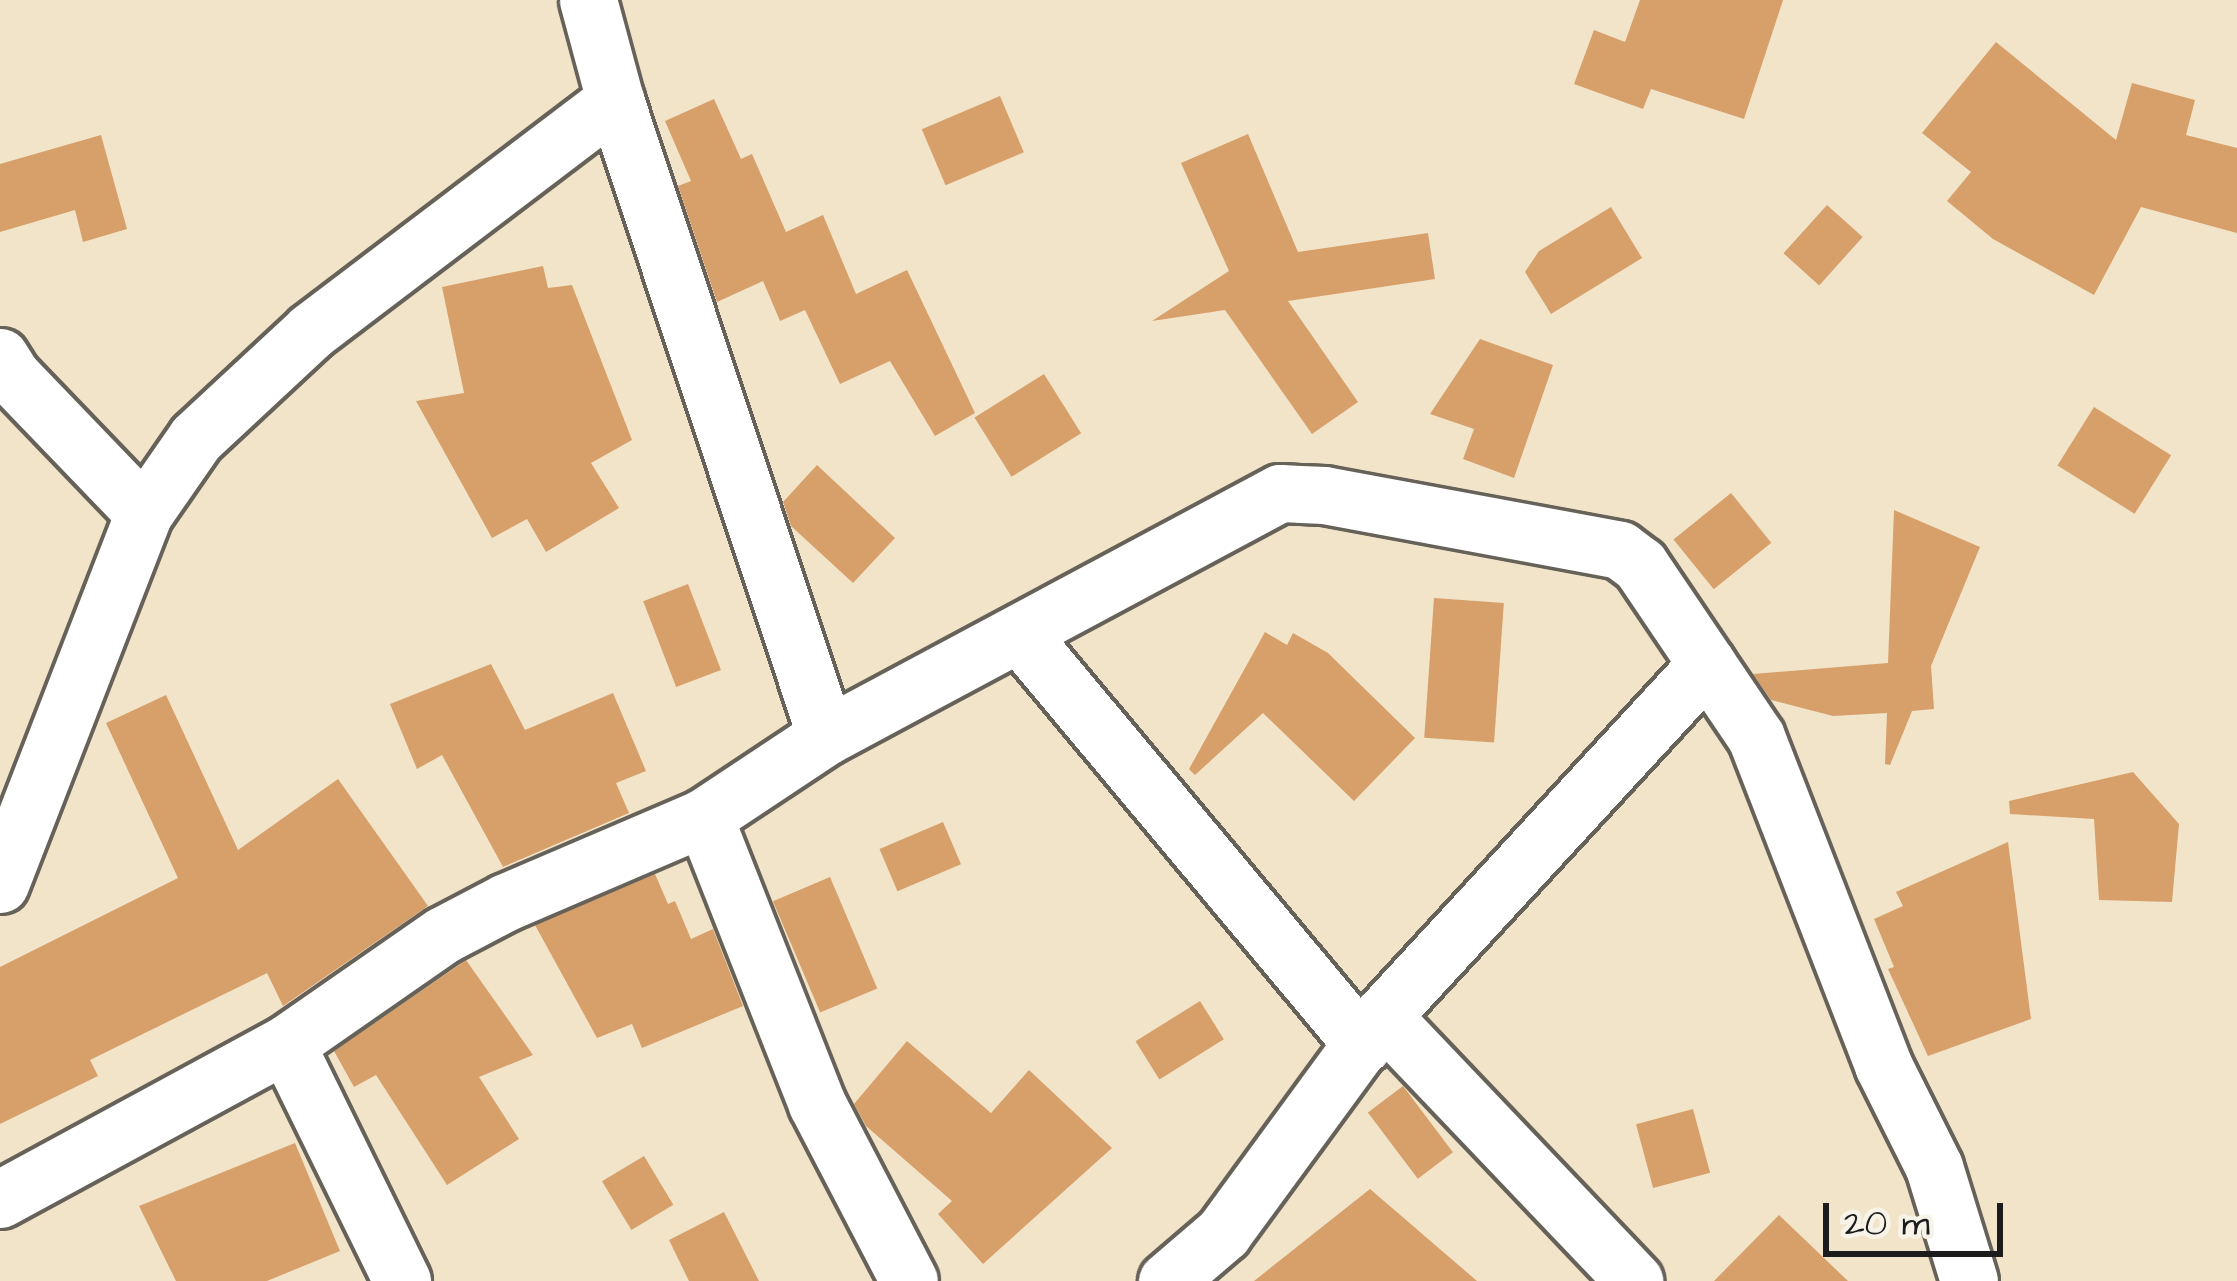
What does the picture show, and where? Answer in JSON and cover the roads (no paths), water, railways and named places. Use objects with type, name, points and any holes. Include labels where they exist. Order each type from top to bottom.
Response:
[{"type":"street","points":[[588,0],[615,100],[826,736]]},
{"type":"street","points":[[0,884],[144,513],[196,438],[311,331],[615,100]]},
{"type":"street","points":[[0,357],[11,376],[144,513]]},
{"type":"street","points":[[0,1199],[286,1044],[443,935],[506,902],[704,818],[826,736],[1021,636],[1242,510],[1280,494],[1324,495],[1620,550],[1640,565],[1756,737],[1849,983],[1934,1167],[1969,1281]]},
{"type":"street","points":[[1021,636],[1372,1030],[1634,1281]]},
{"type":"street","points":[[1167,1281],[1223,1233],[1372,1030],[1707,664]]},
{"type":"street","points":[[704,818],[817,1104],[908,1281]]},
{"type":"street","points":[[286,1044],[402,1281]]}]
